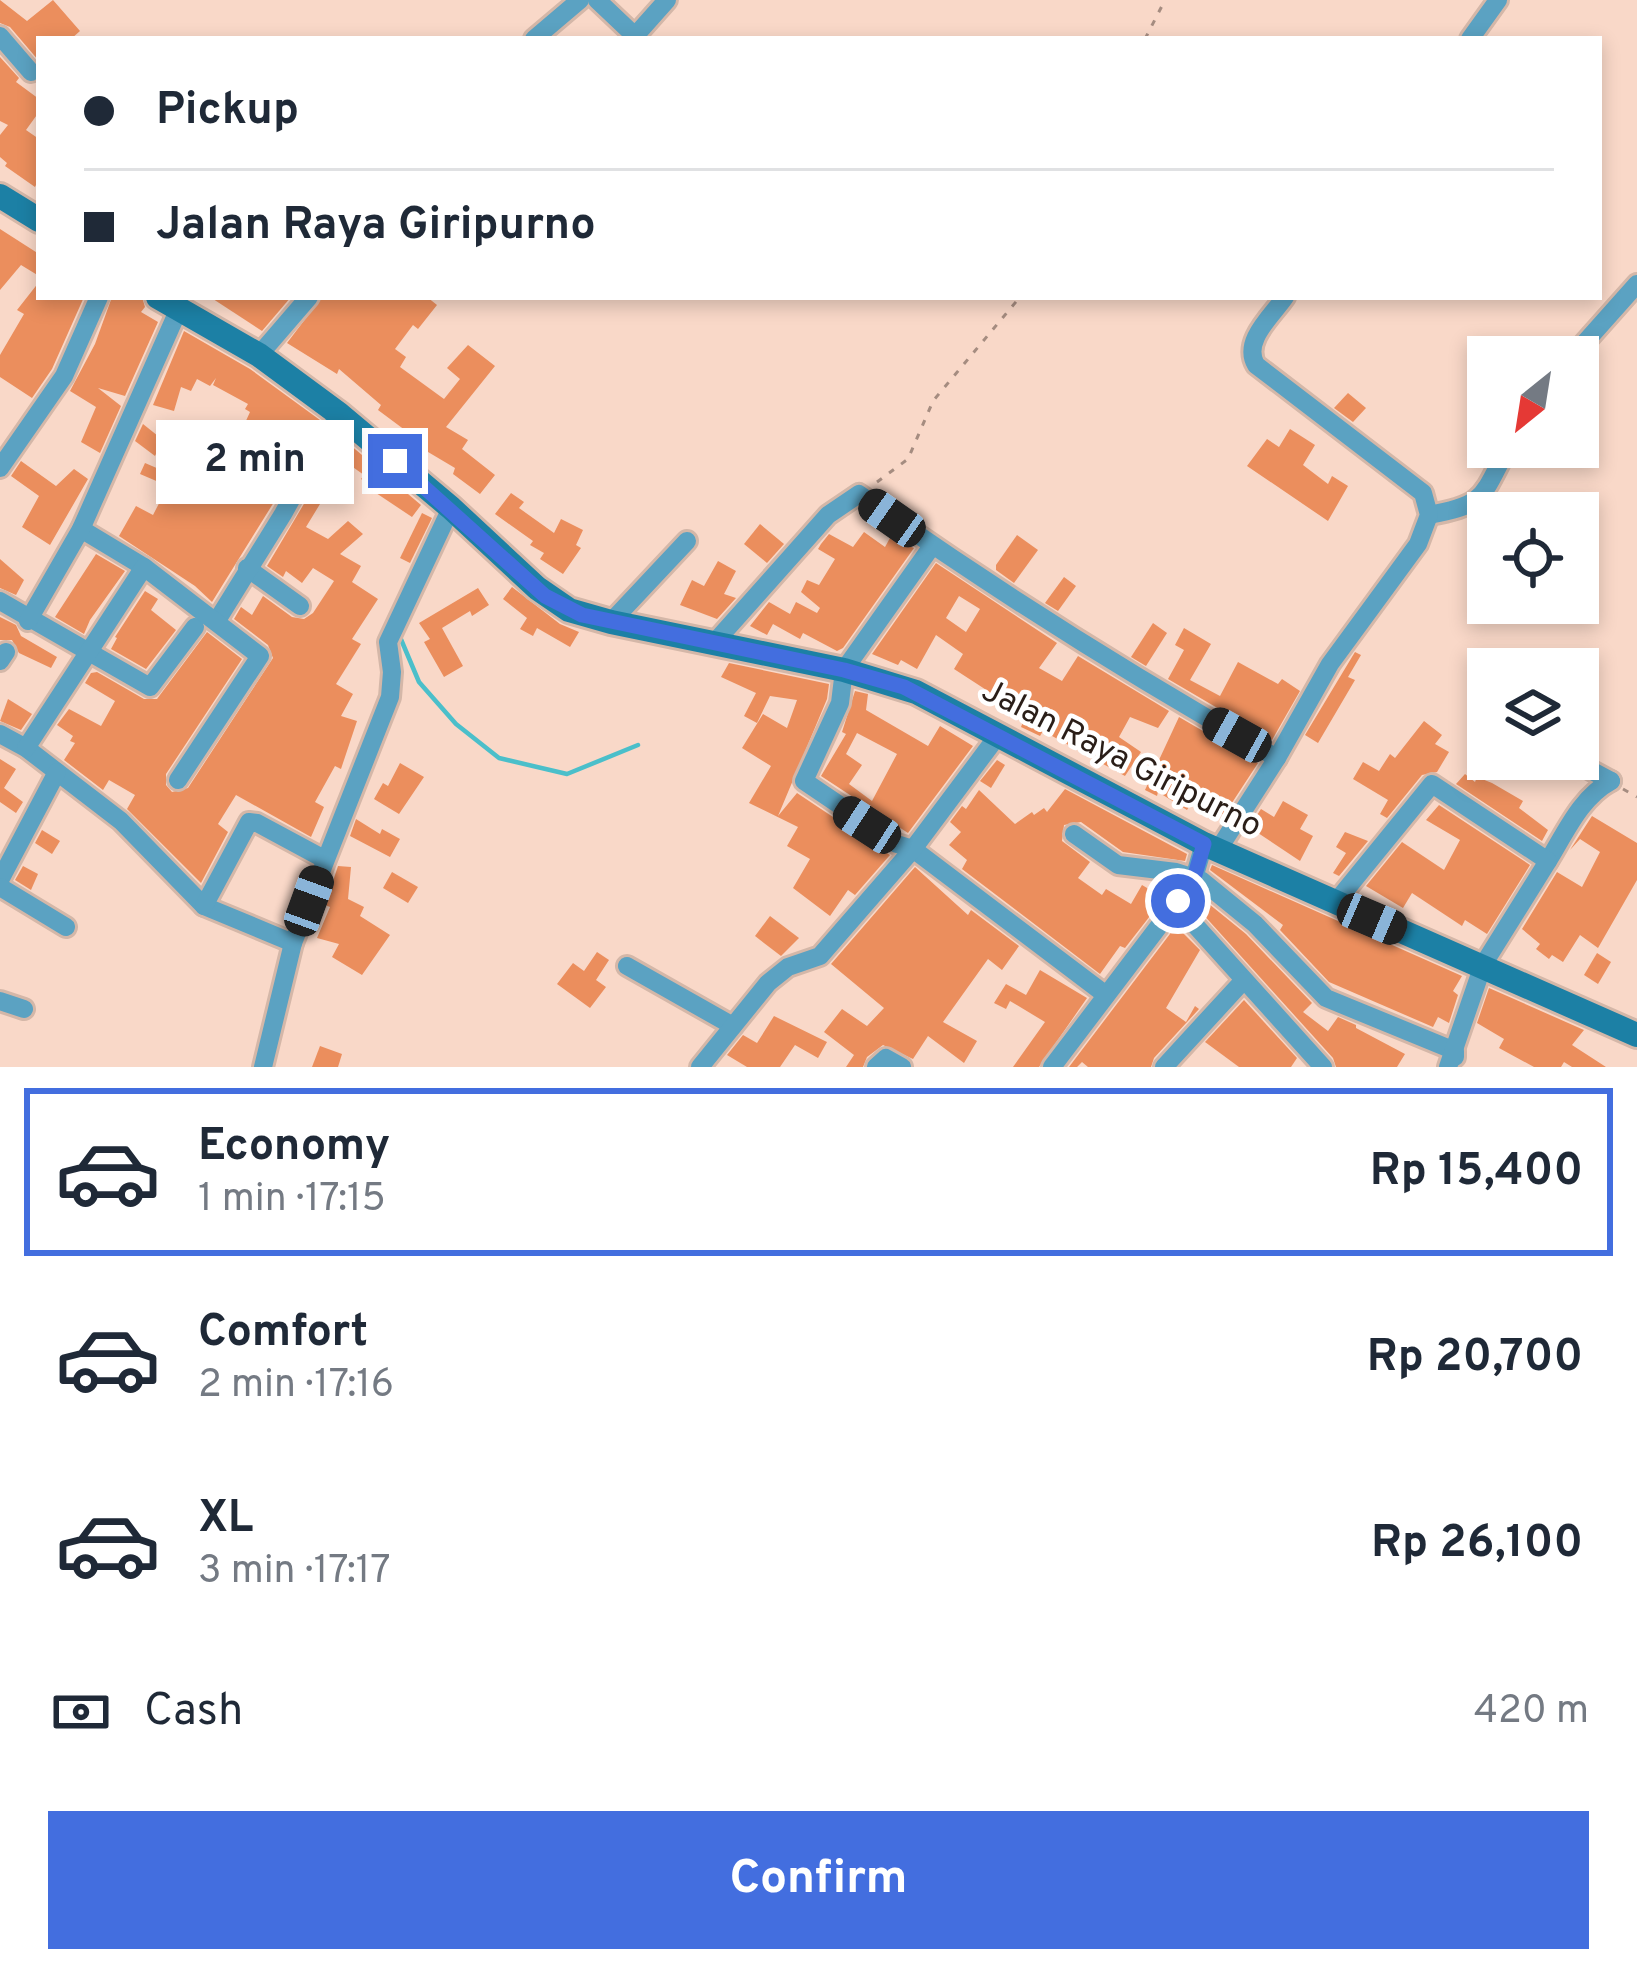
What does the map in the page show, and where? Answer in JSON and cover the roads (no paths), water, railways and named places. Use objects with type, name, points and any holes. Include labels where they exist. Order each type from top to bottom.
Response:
[{"type":"main road","points":[[0,196],[36,218]]},
{"type":"main road","name":"Jalan Raya Giripurno","points":[[168,304],[259,355],[339,414],[451,508],[545,596],[568,610],[844,670],[916,692],[1211,847],[1637,1036]]},
{"type":"street","points":[[538,36],[580,0]]},
{"type":"street","points":[[597,0],[635,36],[668,0]]},
{"type":"street","points":[[1472,36],[1498,0]]},
{"type":"street","points":[[0,36],[31,73]]},
{"type":"street","points":[[1590,336],[1637,284]]},
{"type":"street","points":[[0,468],[64,376],[98,300]]},
{"type":"street","points":[[259,355],[306,300]]},
{"type":"street","points":[[1052,1067],[1187,888],[1211,847],[1277,758],[1330,664],[1418,544],[1429,515],[1423,493],[1256,365],[1250,355],[1252,344],[1284,300]]},
{"type":"street","points":[[28,621],[81,529],[168,304]]},
{"type":"street","points":[[216,622],[339,414]]},
{"type":"street","points":[[1429,515],[1467,508],[1481,498],[1497,468]]},
{"type":"street","points":[[715,642],[828,514],[859,494],[1157,690],[1277,758]]},
{"type":"street","points":[[262,1067],[293,943],[390,697],[388,643],[451,508]]},
{"type":"street","points":[[81,529],[144,567],[257,651],[260,659],[178,780]]},
{"type":"street","points":[[611,622],[687,541]]},
{"type":"street","points":[[932,546],[844,670],[838,707],[806,772],[806,783],[896,844],[914,849],[1106,994]]},
{"type":"street","points":[[26,748],[144,567]]},
{"type":"street","points":[[247,568],[300,606]]},
{"type":"street","points":[[0,602],[150,687],[194,627]]},
{"type":"street","points":[[0,734],[26,748],[121,821],[204,906],[293,943]]},
{"type":"street","points":[[727,1067],[706,1059],[768,983],[788,968],[820,956],[914,849],[999,734]]},
{"type":"street","points":[[57,772],[0,884],[66,927]]},
{"type":"street","points":[[1187,888],[1210,885],[1326,998],[1452,1060],[1483,965],[1588,797],[1611,782],[1599,775]]},
{"type":"street","points":[[1335,903],[1432,784],[1548,861]]},
{"type":"street","points":[[204,906],[249,823],[324,859]]},
{"type":"street","points":[[1074,834],[1118,866],[1176,872],[1243,981],[1323,1067]]},
{"type":"street","points":[[626,966],[733,1026]]},
{"type":"street","points":[[1167,1066],[1243,981]]},
{"type":"street","points":[[0,1001],[24,1009]]},
{"type":"street","points":[[876,1067],[886,1058],[902,1067]]},
{"type":"waterway","points":[[400,637],[419,682],[456,724],[499,758],[567,774],[638,745]]}]
